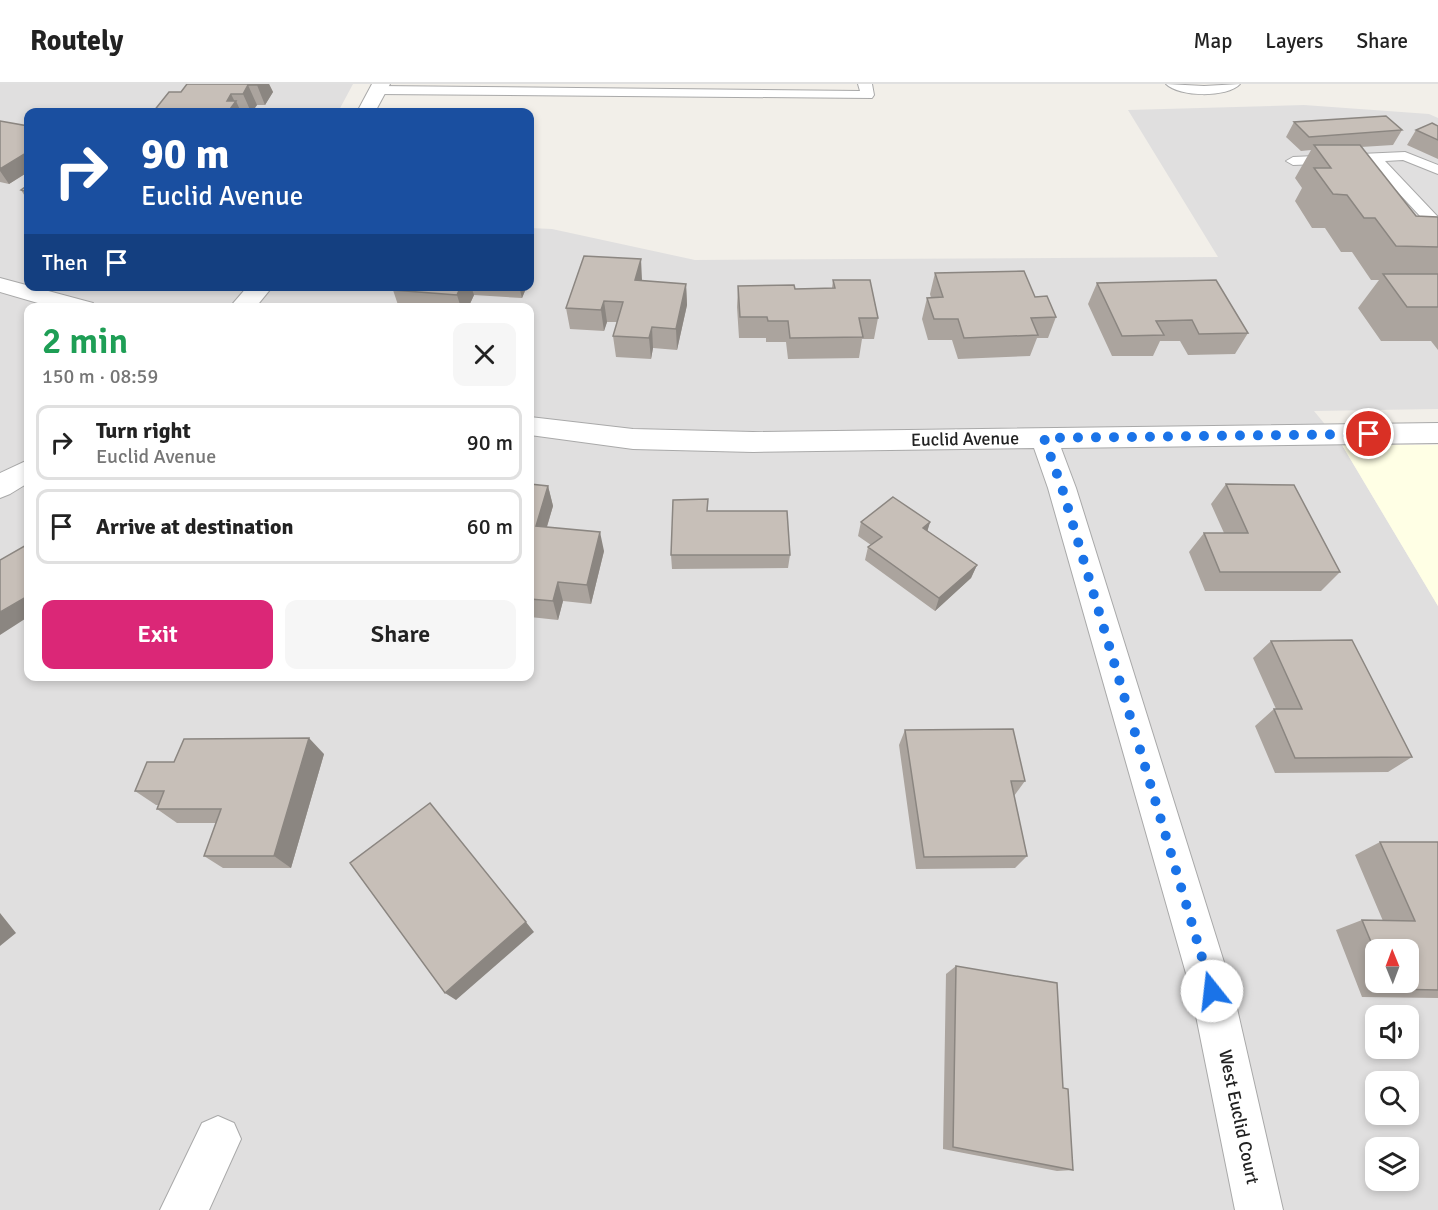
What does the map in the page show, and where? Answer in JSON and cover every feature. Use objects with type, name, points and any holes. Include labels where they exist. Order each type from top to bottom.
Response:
[{"type":"street","points":[[368,108],[379,87]]},
{"type":"street","points":[[0,285],[66,303]]},
{"type":"street","points":[[246,303],[257,291]]},
{"type":"street","name":"Euclid Avenue","points":[[534,427],[633,439],[753,442],[1438,433]]},
{"type":"street","name":"West Euclid Court","points":[[1044,438],[1062,488],[1212,991],[1259,1210]]},
{"type":"street","points":[[0,488],[24,473]]},
{"type":"street","points":[[184,1210],[218,1139]]},
{"type":"lane","points":[[379,87],[867,95],[865,84]]},
{"type":"lane","points":[[1173,84],[1198,90],[1226,89],[1233,84]]},
{"type":"lane","points":[[1293,161],[1405,156],[1438,170]]},
{"type":"lane","points":[[1373,157],[1438,226]]},
{"type":"shaded area","points":[[0,84],[353,84],[340,108],[24,108],[24,291],[534,291],[534,228],[552,229],[695,260],[1218,257],[1128,110],[1304,105],[1429,114],[1438,118],[1438,409],[1314,411],[1342,445],[1438,606],[1438,1210],[0,1210]]},
{"type":"shaded area","points":[[1342,445],[1438,445],[1438,606]]},
{"type":"building","points":[[187,84],[257,84],[248,85],[243,94],[231,94],[227,101],[236,101],[231,108],[156,108],[169,92],[181,92]]},
{"type":"building","points":[[1386,116],[1402,130],[1309,137],[1294,122]]},
{"type":"building","points":[[0,121],[24,125],[24,154],[0,169]]},
{"type":"building","points":[[1432,123],[1438,126],[1438,140],[1416,130]]},
{"type":"building","points":[[1314,145],[1360,145],[1416,216],[1438,217],[1438,247],[1396,246],[1375,218],[1364,218],[1347,195],[1333,194],[1314,168],[1331,168]]},
{"type":"building","points":[[584,256],[641,259],[635,280],[686,284],[676,329],[652,327],[649,338],[613,336],[623,302],[604,301],[601,310],[566,308]]},
{"type":"building","points":[[1024,271],[1035,297],[1047,296],[1056,317],[1031,318],[1038,335],[964,338],[958,319],[934,319],[927,298],[943,297],[935,273]]},
{"type":"building","points":[[1383,274],[1438,274],[1438,307],[1407,307]]},
{"type":"building","points":[[833,280],[870,280],[878,318],[859,318],[863,337],[790,338],[788,321],[768,321],[767,317],[740,317],[738,286],[794,285],[795,289],[835,288]]},
{"type":"building","points":[[1216,280],[1248,333],[1199,334],[1192,320],[1156,321],[1164,335],[1122,336],[1097,283]]},
{"type":"building","points":[[406,291],[459,291],[457,295]]},
{"type":"building","points":[[534,484],[548,486],[536,526],[600,532],[587,585],[558,582],[553,601],[534,599]]},
{"type":"building","points":[[1226,484],[1294,485],[1340,572],[1220,572],[1204,533],[1248,533]]},
{"type":"building","points":[[893,497],[930,522],[923,528],[977,565],[939,598],[868,547],[882,537],[861,522]]},
{"type":"building","points":[[708,499],[707,511],[787,511],[790,555],[671,555],[673,500]]},
{"type":"building","points":[[24,546],[24,598],[0,612],[0,560]]},
{"type":"building","points":[[1352,640],[1412,757],[1295,758],[1274,709],[1302,709],[1271,641]]},
{"type":"building","points":[[1013,729],[1025,781],[1011,781],[1027,856],[924,857],[905,730]]},
{"type":"building","points":[[309,738],[274,856],[204,856],[221,809],[157,809],[164,791],[135,791],[147,762],[174,762],[184,739]]},
{"type":"building","points":[[430,803],[526,922],[445,993],[350,863]]},
{"type":"building","points":[[1380,842],[1438,842],[1438,990],[1419,990],[1419,939],[1370,939],[1362,920],[1415,921]]},
{"type":"building","points":[[956,966],[1057,983],[1063,1088],[1068,1089],[1073,1170],[953,1147]]},
{"type":"route","points":[[1212,991],[1062,488],[1044,438],[1369,434]]}]
